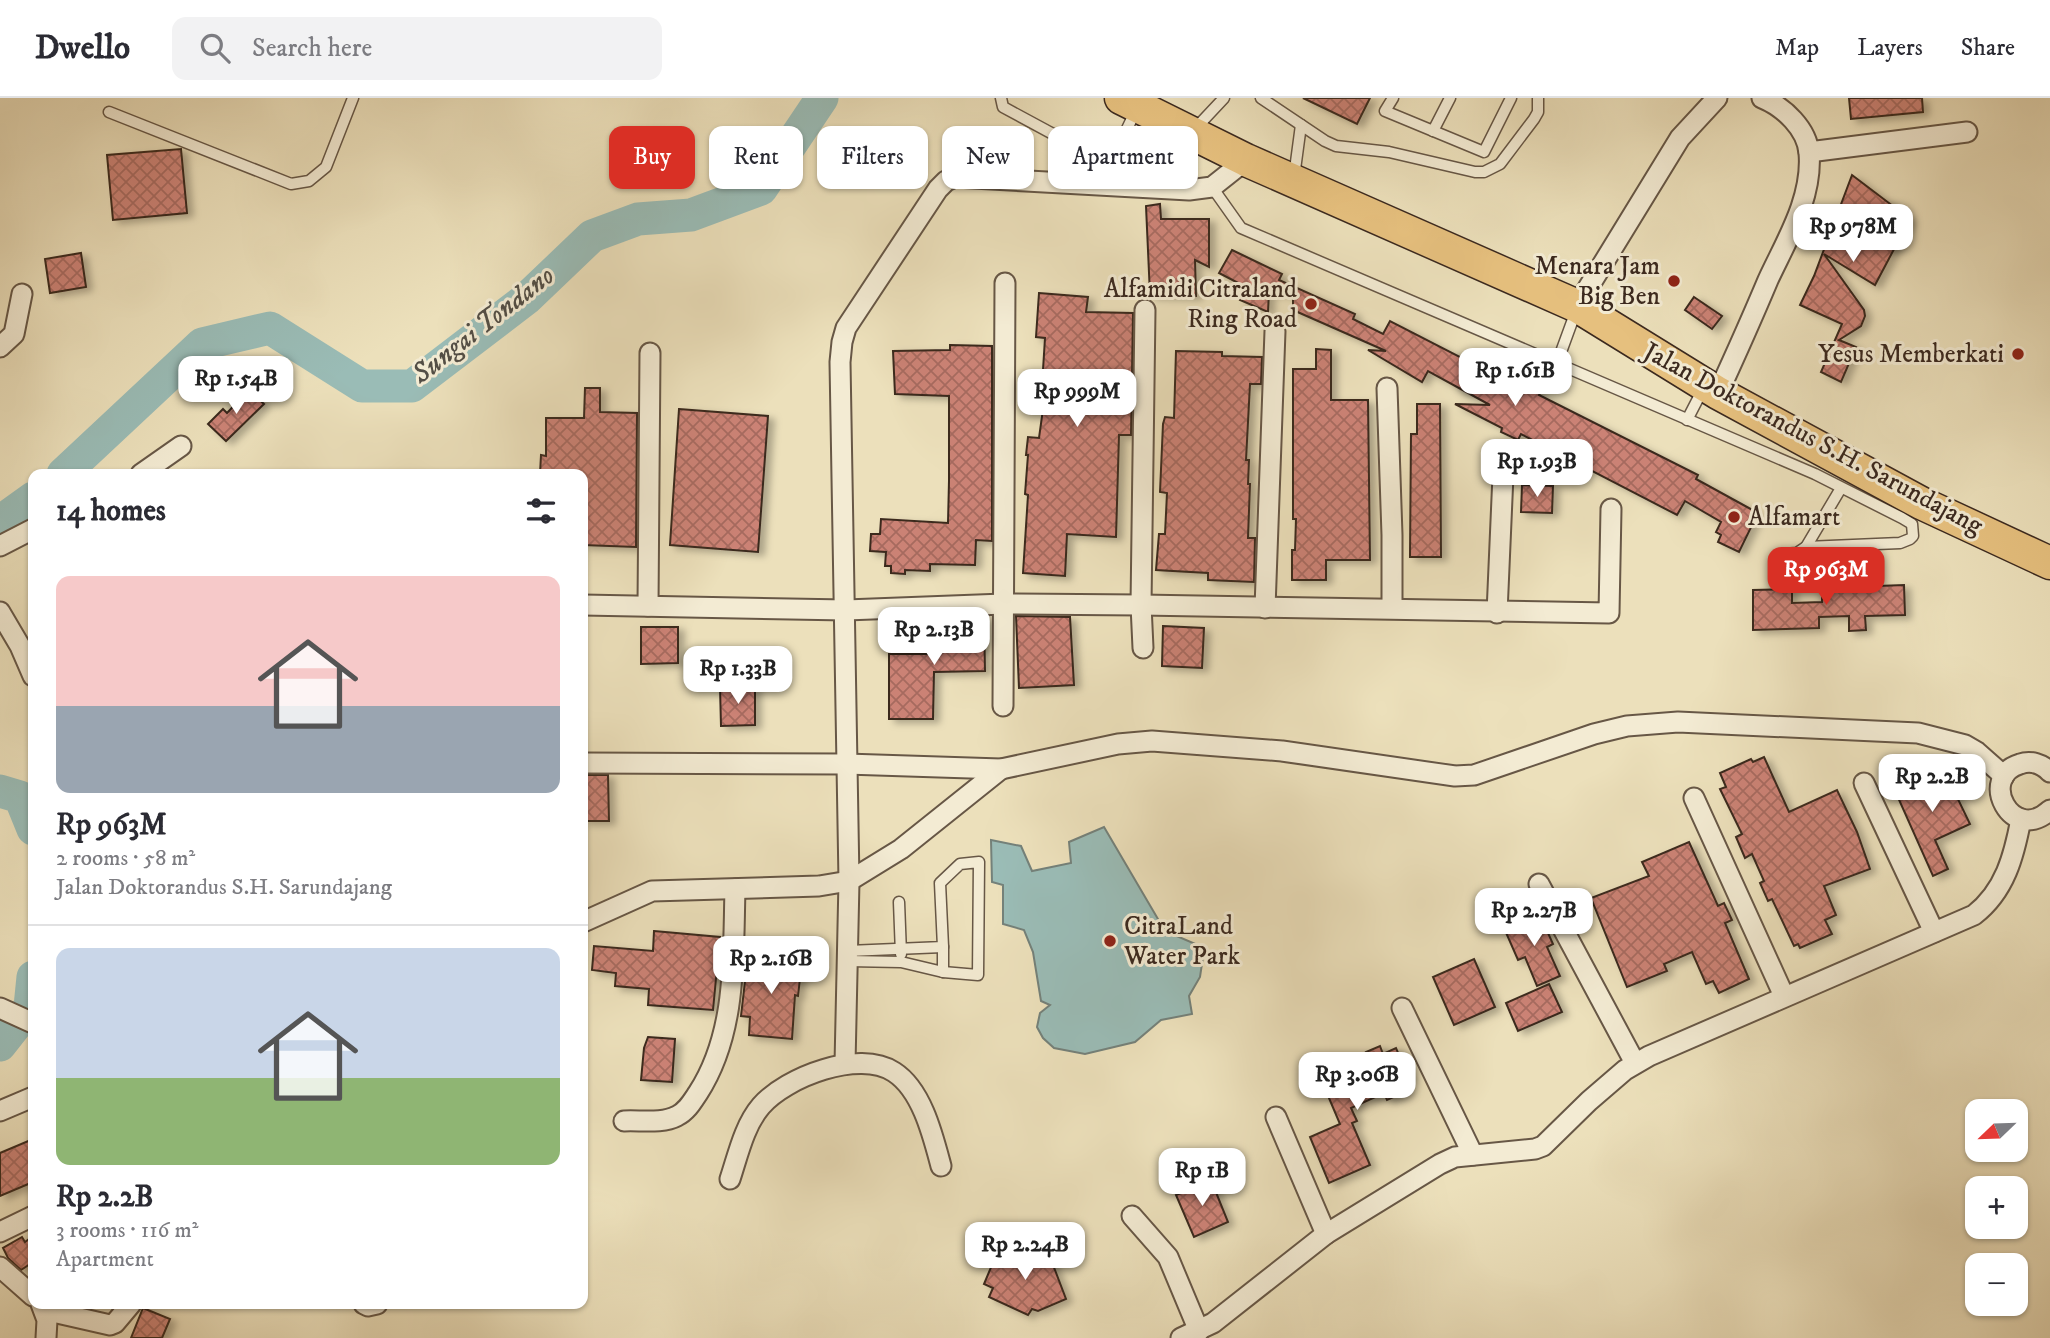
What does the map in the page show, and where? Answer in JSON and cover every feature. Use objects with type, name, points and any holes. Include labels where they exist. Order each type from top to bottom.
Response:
[{"type":"highway","name":"Jalan Doktorandus S.H. Sarundajang","points":[[1129,102],[1177,126]]},
{"type":"highway","name":"Jalan Doktorandus S.H. Sarundajang","points":[[1198,136],[1577,306],[1917,513],[2050,563]]},
{"type":"street","points":[[1577,306],[1680,138],[1717,98]]},
{"type":"street","points":[[1711,390],[1800,209],[1808,174],[1809,152],[1805,139],[1791,118],[1772,102],[1762,98]]},
{"type":"street","points":[[1809,152],[1966,132]]},
{"type":"street","points":[[845,1064],[849,881],[840,362],[846,327],[938,188],[955,177],[1189,190],[1212,187],[1246,160]]},
{"type":"street","points":[[1003,706],[1005,283]]},
{"type":"street","points":[[0,347],[14,334],[22,294]]},
{"type":"street","points":[[1143,648],[1140,605],[1145,310]]},
{"type":"street","points":[[1265,608],[1275,331]]},
{"type":"street","points":[[648,606],[650,353]]},
{"type":"street","points":[[1387,388],[1392,608]]},
{"type":"street","points":[[148,469],[181,446]]},
{"type":"street","points":[[1497,613],[1504,452]]},
{"type":"street","points":[[588,605],[846,610],[1004,604],[1140,605],[1609,613],[1611,509]]},
{"type":"street","points":[[0,546],[28,532]]},
{"type":"street","points":[[0,612],[28,664]]},
{"type":"street","points":[[588,763],[846,764],[1001,769],[1118,744],[1152,741],[1283,751],[1455,776],[1474,775],[1594,734],[1627,726],[1678,722],[1918,733],[1965,745],[2004,776]]},
{"type":"street","points":[[2050,772],[2040,765],[2016,765],[2004,776],[2000,785],[2006,810],[2021,819],[2036,820],[2050,810]]},
{"type":"street","points":[[588,920],[652,891],[819,886],[849,881],[901,849],[1001,769]]},
{"type":"street","points":[[1864,783],[1934,932]]},
{"type":"street","points":[[1695,798],[1784,996]]},
{"type":"street","points":[[1132,1216],[1168,1257],[1190,1335],[1326,1234],[1440,1164],[1455,1157],[1543,1146],[1589,1101],[1634,1063],[1974,915],[1990,900],[2011,865],[2021,819]]},
{"type":"street","points":[[1539,884],[1634,1063]]},
{"type":"street","points":[[624,1121],[669,1120],[676,1117],[687,1110],[709,1072],[725,1031],[733,949],[735,889]]},
{"type":"street","points":[[0,1008],[28,1021]]},
{"type":"street","points":[[1402,1008],[1473,1155]]},
{"type":"street","points":[[730,1180],[748,1126],[761,1106],[777,1092],[795,1082],[845,1064],[869,1064],[893,1072],[912,1092],[928,1118],[941,1166]]},
{"type":"street","points":[[0,1111],[28,1099]]},
{"type":"street","points":[[1276,1116],[1326,1234]]},
{"type":"street","points":[[0,1232],[28,1218]]},
{"type":"street","points":[[0,1268],[28,1293]]},
{"type":"street","points":[[42,1309],[47,1320],[46,1338]]},
{"type":"street","points":[[58,1309],[110,1325],[115,1324],[127,1309]]},
{"type":"lane","points":[[109,112],[291,184],[309,181],[326,167],[353,98]]},
{"type":"lane","points":[[1001,98],[1003,107],[1090,154],[1103,156],[1117,150],[1129,102]]},
{"type":"lane","points":[[1198,126],[1224,98]]},
{"type":"lane","points":[[1261,98],[1336,146],[1389,152],[1475,172],[1484,172],[1500,164],[1534,119],[1538,112],[1538,98]]},
{"type":"lane","points":[[1393,98],[1385,111],[1484,152],[1511,98]]},
{"type":"lane","points":[[1433,131],[1450,98]]},
{"type":"lane","points":[[1293,181],[1301,125]]},
{"type":"lane","points":[[1212,187],[1241,228],[1841,488],[1917,513],[1913,536],[1900,543],[1806,547]]},
{"type":"lane","points":[[1557,363],[1577,306]]},
{"type":"lane","points":[[1687,420],[1711,390]]},
{"type":"lane","points":[[1784,554],[1797,553],[1806,547],[1841,488]]},
{"type":"lane","points":[[848,956],[901,962],[943,972],[978,975],[979,862],[960,864],[940,883],[943,972]]},
{"type":"lane","points":[[899,902],[901,962]]},
{"type":"lane","points":[[848,956],[943,947]]},
{"type":"water","name":"CitraLand Water Park","points":[[1104,827],[1165,931],[1200,946],[1203,957],[1200,977],[1189,996],[1192,1014],[1161,1020],[1135,1042],[1085,1054],[1054,1048],[1043,1038],[1037,1027],[1040,1013],[1050,1005],[1041,1001],[1033,952],[1024,930],[1003,924],[1003,885],[992,882],[991,840],[1021,846],[1032,871],[1071,863],[1069,842]]},
{"type":"building","points":[[1303,98],[1370,98],[1357,124]]},
{"type":"building","points":[[1849,98],[1922,98],[1923,112],[1851,119]]},
{"type":"building","points":[[181,149],[187,213],[113,220],[107,155]]},
{"type":"building","points":[[1852,175],[1910,219],[1875,285],[1824,254],[1864,310],[1865,316],[1861,326],[1839,340],[1856,347],[1841,382],[1821,372],[1842,324],[1800,305],[1814,276]]},
{"type":"building","points":[[1160,204],[1161,219],[1209,219],[1209,267],[1195,260],[1196,296],[1150,295],[1146,206]]},
{"type":"building","points":[[1232,250],[1282,274],[1279,280],[1355,314],[1353,319],[1383,334],[1390,321],[1520,388],[1523,382],[1541,391],[1539,395],[1698,475],[1696,479],[1758,513],[1739,552],[1718,542],[1721,535],[1716,532],[1721,522],[1685,501],[1677,515],[1521,434],[1518,440],[1501,432],[1502,428],[1455,404],[1490,405],[1428,371],[1422,382],[1368,350],[1386,351],[1293,310],[1293,293],[1269,292],[1268,312],[1240,300],[1246,287],[1219,273]]},
{"type":"building","points":[[81,253],[86,287],[50,293],[45,259]]},
{"type":"building","points":[[1039,293],[1088,297],[1086,312],[1133,313],[1131,435],[1119,435],[1116,537],[1067,534],[1065,576],[1023,573],[1028,495],[1025,494],[1028,437],[1039,438],[1044,402],[1041,402],[1045,338],[1036,337]]},
{"type":"building","points":[[1694,297],[1722,316],[1712,329],[1685,310]]},
{"type":"building","points":[[950,345],[992,346],[992,541],[976,540],[975,565],[930,564],[930,571],[905,570],[905,574],[891,573],[891,566],[885,566],[886,552],[870,551],[871,534],[880,534],[881,519],[948,523],[949,481],[949,396],[895,394],[893,351],[950,350]]},
{"type":"building","points":[[1316,349],[1331,350],[1331,400],[1368,400],[1370,560],[1326,560],[1326,580],[1292,580],[1296,519],[1293,519],[1293,369],[1316,369]]},
{"type":"building","points":[[1176,351],[1222,352],[1222,356],[1262,357],[1261,384],[1250,384],[1246,460],[1249,460],[1250,484],[1248,538],[1255,538],[1254,582],[1208,580],[1208,573],[1156,570],[1159,534],[1165,534],[1167,493],[1160,492],[1163,424],[1165,417],[1174,418]]},
{"type":"building","points":[[585,388],[600,388],[600,412],[637,413],[636,547],[588,545],[588,469],[540,469],[541,455],[546,456],[546,418],[584,418]]},
{"type":"building","points":[[249,390],[264,404],[226,441],[208,424],[223,409],[227,413]]},
{"type":"building","points":[[1417,404],[1440,404],[1441,557],[1410,557],[1411,434],[1417,434]]},
{"type":"building","points":[[679,409],[768,416],[758,552],[670,545]]},
{"type":"building","points":[[1522,485],[1553,486],[1552,513],[1521,512]]},
{"type":"building","points":[[1904,585],[1905,615],[1865,616],[1866,630],[1849,631],[1849,616],[1819,617],[1819,628],[1753,630],[1753,590],[1792,589],[1792,603],[1822,602],[1822,588]]},
{"type":"building","points":[[1016,616],[1070,617],[1074,685],[1019,688]]},
{"type":"building","points":[[984,617],[985,671],[934,672],[933,719],[889,719],[889,654],[937,654],[936,619]]},
{"type":"building","points":[[1163,626],[1204,628],[1202,668],[1162,666]]},
{"type":"building","points":[[641,627],[678,627],[678,663],[641,664]]},
{"type":"building","points":[[720,687],[755,687],[755,725],[721,726]]},
{"type":"building","points":[[1764,757],[1789,812],[1837,790],[1857,832],[1870,869],[1824,886],[1836,915],[1825,920],[1832,934],[1800,948],[1798,944],[1794,946],[1772,899],[1768,901],[1760,883],[1764,881],[1752,854],[1745,858],[1736,837],[1742,834],[1720,789],[1726,787],[1720,773],[1751,759],[1753,762]]},
{"type":"building","points":[[1942,766],[1970,824],[1935,840],[1948,869],[1933,876],[1896,793],[1906,788],[1904,784]]},
{"type":"building","points":[[588,775],[608,775],[609,821],[588,821]]},
{"type":"building","points":[[1689,842],[1718,906],[1724,903],[1732,920],[1725,923],[1749,979],[1719,993],[1713,981],[1706,984],[1692,952],[1664,964],[1667,971],[1627,987],[1591,898],[1649,876],[1642,862]]},
{"type":"building","points":[[1539,913],[1553,944],[1547,947],[1560,976],[1537,986],[1525,957],[1518,960],[1504,928]]},
{"type":"building","points":[[654,931],[720,937],[713,1010],[648,1005],[649,989],[615,986],[616,973],[592,970],[594,946],[653,951]]},
{"type":"building","points":[[748,955],[802,961],[798,996],[795,995],[792,1039],[749,1035],[750,1017],[741,1016]]},
{"type":"building","points":[[1474,959],[1495,1007],[1454,1025],[1433,977]]},
{"type":"building","points":[[1549,984],[1562,1012],[1518,1031],[1506,1003]]},
{"type":"building","points":[[648,1037],[675,1039],[672,1082],[641,1080],[644,1048]]},
{"type":"building","points":[[1380,1046],[1383,1054],[1396,1048],[1409,1078],[1403,1081],[1407,1091],[1387,1100],[1384,1093],[1351,1108],[1357,1121],[1352,1123],[1370,1165],[1329,1183],[1310,1137],[1340,1124],[1326,1091],[1360,1077],[1356,1068],[1371,1062],[1366,1052]]},
{"type":"building","points":[[28,1141],[28,1184],[0,1196],[0,1153]]},
{"type":"building","points":[[1211,1180],[1228,1222],[1194,1237],[1176,1195]]},
{"type":"building","points":[[22,1237],[25,1242],[28,1240],[28,1265],[21,1270],[8,1258],[3,1248]]},
{"type":"building","points":[[1024,1245],[1050,1257],[1066,1299],[1038,1311],[1032,1309],[1028,1315],[989,1297],[993,1288],[984,1284],[997,1253],[1019,1260]]},
{"type":"building","points":[[143,1309],[170,1319],[162,1338],[131,1338]]},
{"type":"waterway","name":"Sungai Tondano","points":[[68,469],[202,344],[270,328],[362,386],[412,386],[526,299],[592,236],[638,219],[691,215],[761,189],[822,98]]},
{"type":"waterway","name":"Sungai Tondano","points":[[0,522],[28,502]]},
{"type":"waterway","name":"Sungai Tondano","points":[[0,791],[20,797],[28,817]]},
{"type":"waterway","name":"Sungai Tondano","points":[[0,1045],[28,1010]]},
{"type":"place","name":"Menara Jam Big Ben","points":[[1674,281]]},
{"type":"place","name":"Alfamidi Citraland Ring Road","points":[[1311,304]]},
{"type":"place","name":"Yesus Memberkati","points":[[2018,354]]},
{"type":"place","name":"Alfamart","points":[[1734,517]]},
{"type":"place","name":"CitraLand Water Park","points":[[1110,941]]}]
